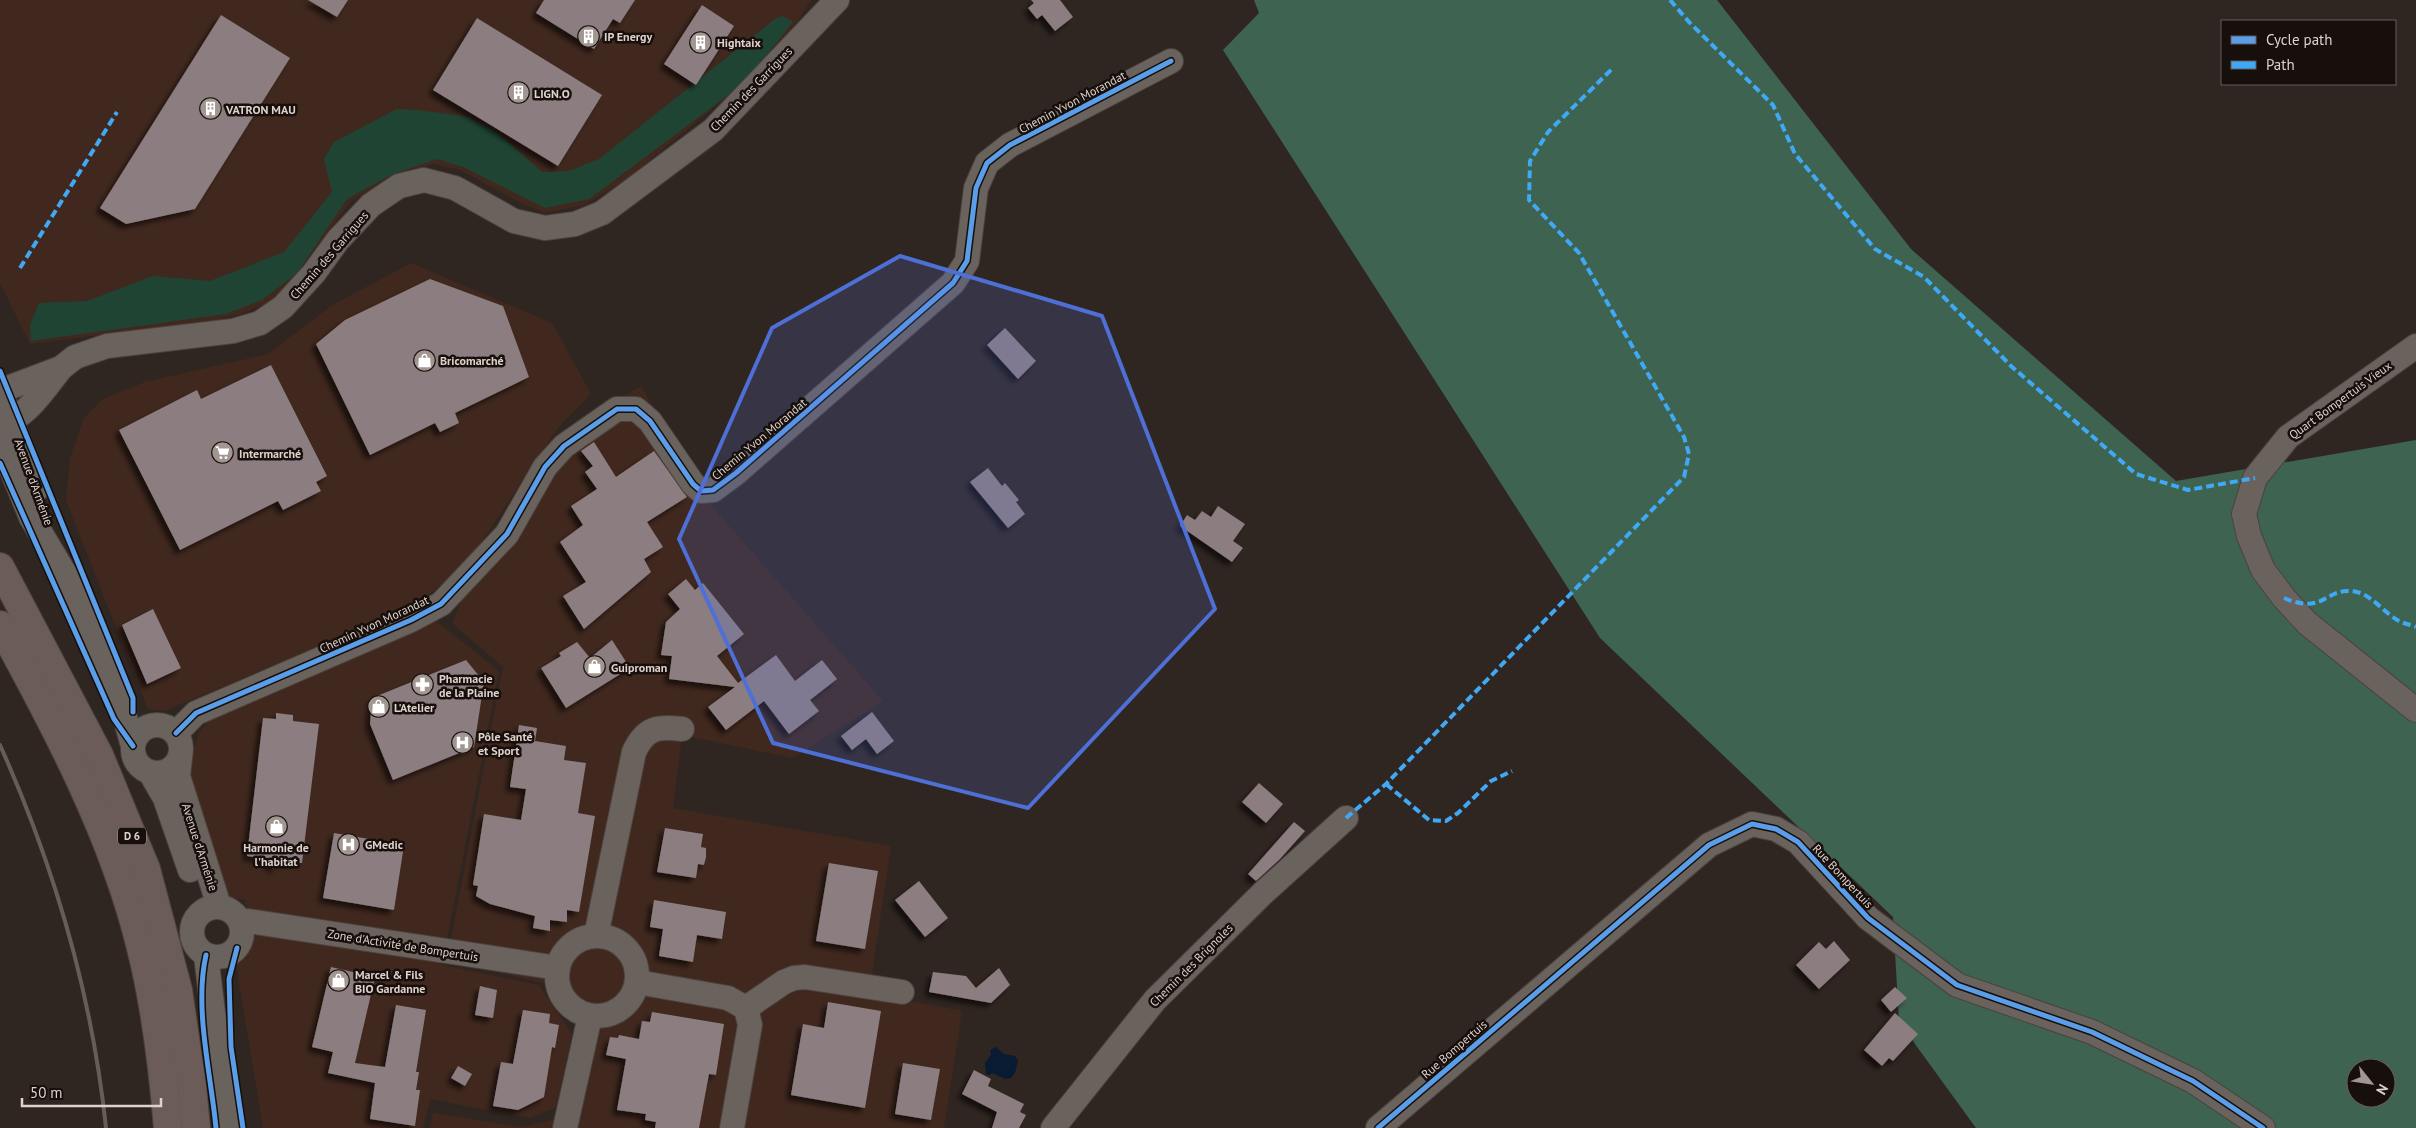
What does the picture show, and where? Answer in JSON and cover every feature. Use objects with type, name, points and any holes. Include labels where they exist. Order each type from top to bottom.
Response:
[{"type":"highway","name":"D 6","points":[[0,567],[99,755],[146,869],[178,990],[196,1128]]},
{"type":"highway","name":"D 6","points":[[0,625],[80,781],[113,861],[141,948],[161,1052],[168,1128]]},
{"type":"street","name":"Chemin des Garrigues","points":[[4,430],[30,408],[61,368],[75,357],[107,346],[233,331],[260,323],[283,307],[314,273],[338,240],[371,205],[398,186],[424,180],[455,188],[514,221],[545,228],[575,224],[602,213],[713,130],[838,0]]},
{"type":"street","name":"Chemin Yvon Morandat","points":[[176,733],[196,713],[411,620],[441,604],[507,534],[545,467],[564,446],[617,409],[636,409],[650,420],[693,484],[701,491],[713,490],[736,473],[953,283],[967,261],[976,188],[987,163],[1010,145],[1171,61]]},
{"type":"street","name":"Quart Bompertuis Vieux","points":[[2416,346],[2288,437],[2255,478],[2244,514],[2249,536],[2264,570],[2284,598],[2307,623],[2416,710]]},
{"type":"street","name":"Chemin des Garrigues","points":[[0,391],[61,368]]},
{"type":"street","name":"Avenue d'Arménie","points":[[0,391],[4,430],[48,517],[64,574],[120,700],[133,746]]},
{"type":"street","name":"Avenue d'Arménie","points":[[120,700],[138,717],[154,725]]},
{"type":"street","points":[[154,725],[163,725],[176,733],[182,749],[176,764],[164,772],[150,772],[139,765],[133,753],[133,746],[140,732],[154,725]]},
{"type":"street","points":[[596,936],[634,752],[640,740],[649,732],[665,727],[682,729]]},
{"type":"street","name":"Avenue d'Arménie","points":[[180,758],[178,776],[212,908]]},
{"type":"street","name":"Avenue d'Arménie","points":[[150,772],[165,798],[198,897],[212,908]]},
{"type":"street","name":"Chemin des Brignoles","points":[[1053,1128],[1155,1000],[1263,893],[1346,818]]},
{"type":"street","name":"Rue Bompertuis","points":[[1378,1128],[1709,845],[1752,824],[1776,830],[1798,842],[1868,918],[1957,985],[2092,1032],[2193,1081],[2263,1128]]},
{"type":"street","points":[[212,908],[235,913],[242,928],[240,942],[216,955],[199,950],[192,935],[195,920],[212,908]]},
{"type":"street","name":"Zone d'Activité de Bompertuis","points":[[248,921],[558,968]]},
{"type":"street","points":[[596,936],[618,942],[627,950],[637,971],[637,982],[633,994],[615,1012],[603,1016],[590,1016],[578,1011],[565,998],[558,981],[558,968],[563,956],[572,945],[583,939],[596,936]]},
{"type":"street","points":[[216,955],[217,1047],[228,1121]]},
{"type":"street","points":[[746,1008],[794,978],[805,977],[902,992]]},
{"type":"street","points":[[637,982],[728,998],[746,1008],[750,1025],[732,1128]]},
{"type":"street","points":[[565,1128],[590,1016]]},
{"type":"highlighted area","points":[[900,256],[1102,316],[1215,609],[1028,808],[773,743],[679,539],[772,328]]},
{"type":"shaded area","points":[[0,0],[811,0],[793,28],[740,86],[624,181],[584,205],[545,213],[523,204],[460,170],[434,164],[393,177],[351,201],[291,282],[266,304],[240,314],[216,320],[30,344],[0,283]]},
{"type":"shaded area","points":[[411,263],[552,323],[591,394],[559,426],[466,565],[412,608],[164,711],[148,709],[66,500],[70,458],[84,418],[103,399],[145,382],[268,354],[331,306]]},
{"type":"shaded area","points":[[641,386],[710,504],[883,701],[793,758],[682,735],[673,808],[891,846],[869,993],[962,1011],[944,1128],[430,1128],[433,1113],[522,1127],[556,1119],[579,1030],[546,984],[447,960],[503,667],[452,623],[469,584],[574,427]]},
{"type":"shaded area","points":[[436,621],[499,671],[442,965],[539,985],[572,1034],[556,1108],[529,1118],[430,1099],[423,1128],[263,1128],[237,970],[236,953],[242,940],[250,935],[245,900],[228,897],[220,891],[188,765],[199,733],[211,716],[249,704]]},
{"type":"green space","points":[[1254,0],[1717,0],[1911,249],[2176,481],[2416,440],[2416,1128],[1976,1128],[1899,1022],[1893,917],[1600,638],[1223,50],[1259,13]]},
{"type":"green space","points":[[783,16],[793,22],[743,84],[589,199],[545,208],[463,167],[437,159],[391,175],[347,199],[297,273],[262,300],[226,314],[31,341],[30,325],[39,303],[87,301],[153,276],[210,281],[284,252],[332,192],[324,159],[334,142],[397,109],[465,116],[495,131],[542,172],[569,171],[599,159],[775,19]]},
{"type":"water","points":[[996,1047],[1004,1054],[1015,1056],[1018,1061],[1015,1073],[1011,1078],[1005,1079],[992,1073],[986,1074],[985,1063],[991,1055],[990,1050]]},
{"type":"building","points":[[308,0],[348,0],[337,17]]},
{"type":"building","name":"IP Energy","points":[[544,0],[635,0],[620,23],[613,19],[594,49],[536,13]]},
{"type":"building","points":[[1031,0],[1060,0],[1073,17],[1055,31],[1042,15],[1037,19],[1028,8],[1034,3]]},
{"type":"building","name":"Hightaix","points":[[702,5],[734,26],[696,85],[664,64]]},
{"type":"building","name":"VATRON MAU","points":[[221,15],[290,58],[195,209],[126,224],[100,208]]},
{"type":"building","name":"LIGN.O","points":[[477,18],[602,95],[558,166],[433,90]]},
{"type":"building","name":"Bricomarché","points":[[430,279],[503,306],[529,377],[455,413],[459,423],[440,432],[435,423],[370,455],[316,344],[345,320]]},
{"type":"building","points":[[1005,328],[1036,361],[1018,379],[987,345]]},
{"type":"building","name":"Intermarché","points":[[271,365],[327,476],[316,482],[321,491],[283,510],[278,501],[180,550],[119,430],[197,390],[201,399]]},
{"type":"building","points":[[594,442],[616,477],[654,451],[687,497],[647,522],[663,547],[644,559],[651,572],[584,629],[563,596],[586,582],[560,542],[583,525],[571,506],[597,489],[585,472],[593,466],[581,451]]},
{"type":"building","points":[[988,468],[1002,486],[1005,483],[1019,500],[1016,502],[1025,514],[1008,528],[970,482]]},
{"type":"building","points":[[1218,506],[1245,524],[1233,541],[1243,548],[1232,562],[1180,526],[1187,515],[1195,520],[1202,511],[1211,517]]},
{"type":"building","points":[[686,579],[695,590],[703,583],[744,634],[717,656],[738,683],[776,655],[795,681],[822,660],[837,679],[810,700],[819,711],[789,734],[764,701],[726,730],[708,707],[735,687],[669,679],[672,656],[661,655],[666,622],[680,609],[668,594]]},
{"type":"building","points":[[153,609],[181,668],[147,684],[122,625]]},
{"type":"building","points":[[612,640],[630,668],[566,708],[541,668],[561,656],[559,653],[577,642],[590,658]]},
{"type":"building","points":[[466,660],[484,682],[474,747],[393,780],[370,724],[372,698]]},
{"type":"building","points":[[872,712],[894,741],[877,754],[866,739],[852,750],[841,736]]},
{"type":"building","points":[[276,713],[293,715],[293,721],[319,724],[302,863],[281,861],[273,869],[267,859],[247,856],[263,718],[276,719]]},
{"type":"building","points":[[519,725],[537,728],[535,741],[566,746],[564,760],[586,763],[578,813],[595,816],[579,912],[567,910],[567,922],[550,920],[550,931],[533,928],[535,916],[490,904],[476,896],[478,886],[473,885],[484,814],[521,820],[526,789],[510,787]]},
{"type":"building","points":[[1259,783],[1283,804],[1266,823],[1242,802]]},
{"type":"building","points":[[1294,822],[1305,831],[1280,859],[1256,881],[1248,874]]},
{"type":"building","points":[[665,828],[703,834],[701,847],[706,848],[706,857],[704,865],[698,864],[696,878],[657,872]]},
{"type":"building","points":[[334,833],[404,845],[394,910],[323,898]]},
{"type":"building","points":[[829,863],[878,871],[865,949],[816,941]]},
{"type":"building","points":[[919,881],[948,918],[925,937],[895,900]]},
{"type":"building","points":[[654,900],[726,912],[722,939],[697,935],[693,962],[659,956],[663,929],[650,927]]},
{"type":"building","points":[[1834,941],[1850,960],[1819,989],[1796,965],[1819,942],[1826,949]]},
{"type":"building","points":[[331,967],[375,977],[355,1063],[385,1067],[396,1005],[426,1010],[416,1072],[419,1072],[416,1090],[420,1090],[415,1126],[370,1119],[375,1083],[328,1073],[333,1052],[312,1047]]},
{"type":"building","points":[[999,968],[1010,985],[991,1003],[929,992],[933,972],[966,976],[976,988]]},
{"type":"building","points":[[480,986],[497,990],[493,1018],[475,1015]]},
{"type":"building","points":[[1895,987],[1907,998],[1891,1012],[1881,1000]]},
{"type":"building","points":[[828,1002],[881,1011],[865,1108],[791,1095],[803,1024],[824,1028]]},
{"type":"building","points":[[523,1010],[550,1014],[549,1023],[559,1025],[555,1048],[552,1047],[544,1097],[518,1110],[493,1106],[501,1062],[513,1064]]},
{"type":"building","points":[[652,1012],[724,1024],[716,1075],[709,1074],[699,1128],[655,1128],[656,1122],[645,1120],[646,1114],[617,1110],[626,1059],[606,1055],[610,1037],[618,1038],[619,1035],[639,1039],[642,1021],[650,1022]]},
{"type":"building","points":[[1895,1013],[1918,1034],[1893,1061],[1889,1058],[1882,1066],[1864,1050]]},
{"type":"building","points":[[903,1063],[940,1069],[931,1120],[895,1114]]},
{"type":"building","points":[[458,1066],[472,1074],[465,1086],[451,1078]]},
{"type":"building","points":[[974,1070],[991,1079],[988,1086],[1024,1104],[1020,1112],[1026,1115],[1019,1128],[992,1128],[997,1112],[962,1094]]},
{"type":"railway","points":[[0,745],[38,838],[68,932],[81,980],[91,1029],[100,1078],[106,1128]]},
{"type":"marked path","points":[[1670,0],[1689,22],[1773,105],[1795,154],[1875,249],[1924,277],[2011,366],[2136,474],[2188,490],[2255,478]]},
{"type":"marked path","points":[[1346,818],[1386,784],[1684,477],[1689,454],[1684,437],[1579,253],[1529,200],[1530,161],[1548,132],[1613,68]]},
{"type":"marked path","points":[[20,268],[117,112]]},
{"type":"marked path","points":[[2284,598],[2298,603],[2309,604],[2338,593],[2346,591],[2357,592],[2369,597],[2395,619],[2416,627]]},
{"type":"marked path","points":[[1386,784],[1429,820],[1446,821],[1458,813],[1491,781],[1512,771]]},
{"type":"cycle path","points":[[176,733],[196,713],[411,620],[441,604],[507,534],[545,467],[564,446],[617,409],[636,409],[650,421],[693,484],[701,491],[713,490],[736,473],[953,283],[967,261],[976,188],[987,163],[1010,145],[1171,61]]},
{"type":"cycle path","points":[[0,371],[133,698],[133,712]]},
{"type":"cycle path","points":[[0,463],[114,719],[133,746]]},
{"type":"cycle path","points":[[1378,1128],[1709,845],[1752,824],[1776,829],[1798,842],[1868,918],[1957,985],[2092,1032],[2193,1081],[2263,1128]]},
{"type":"cycle path","points":[[237,948],[229,979],[231,1047],[243,1128]]},
{"type":"cycle path","points":[[206,955],[203,975],[203,1019],[216,1128]]},
{"type":"place","name":"IP Energy","points":[[588,36]]},
{"type":"place","name":"Hightaix","points":[[701,42]]},
{"type":"place","name":"LIGN.O","points":[[518,93]]},
{"type":"place","name":"VATRON MAU","points":[[210,109]]},
{"type":"place","name":"Bricomarché","points":[[424,360]]},
{"type":"place","name":"Intermarché","points":[[223,453]]},
{"type":"place","name":"Guiproman","points":[[595,667]]},
{"type":"place","name":"Pharmacie de la Plaine","points":[[423,685]]},
{"type":"place","name":"L'Atelier","points":[[378,707]]},
{"type":"place","name":"Pôle Santé et Sport","points":[[462,743]]},
{"type":"place","name":"Harmonie de l'habitat","points":[[276,826]]},
{"type":"place","name":"GMedic","points":[[349,844]]},
{"type":"place","name":"Marcel & Fils BIO Gardanne","points":[[339,981]]}]
